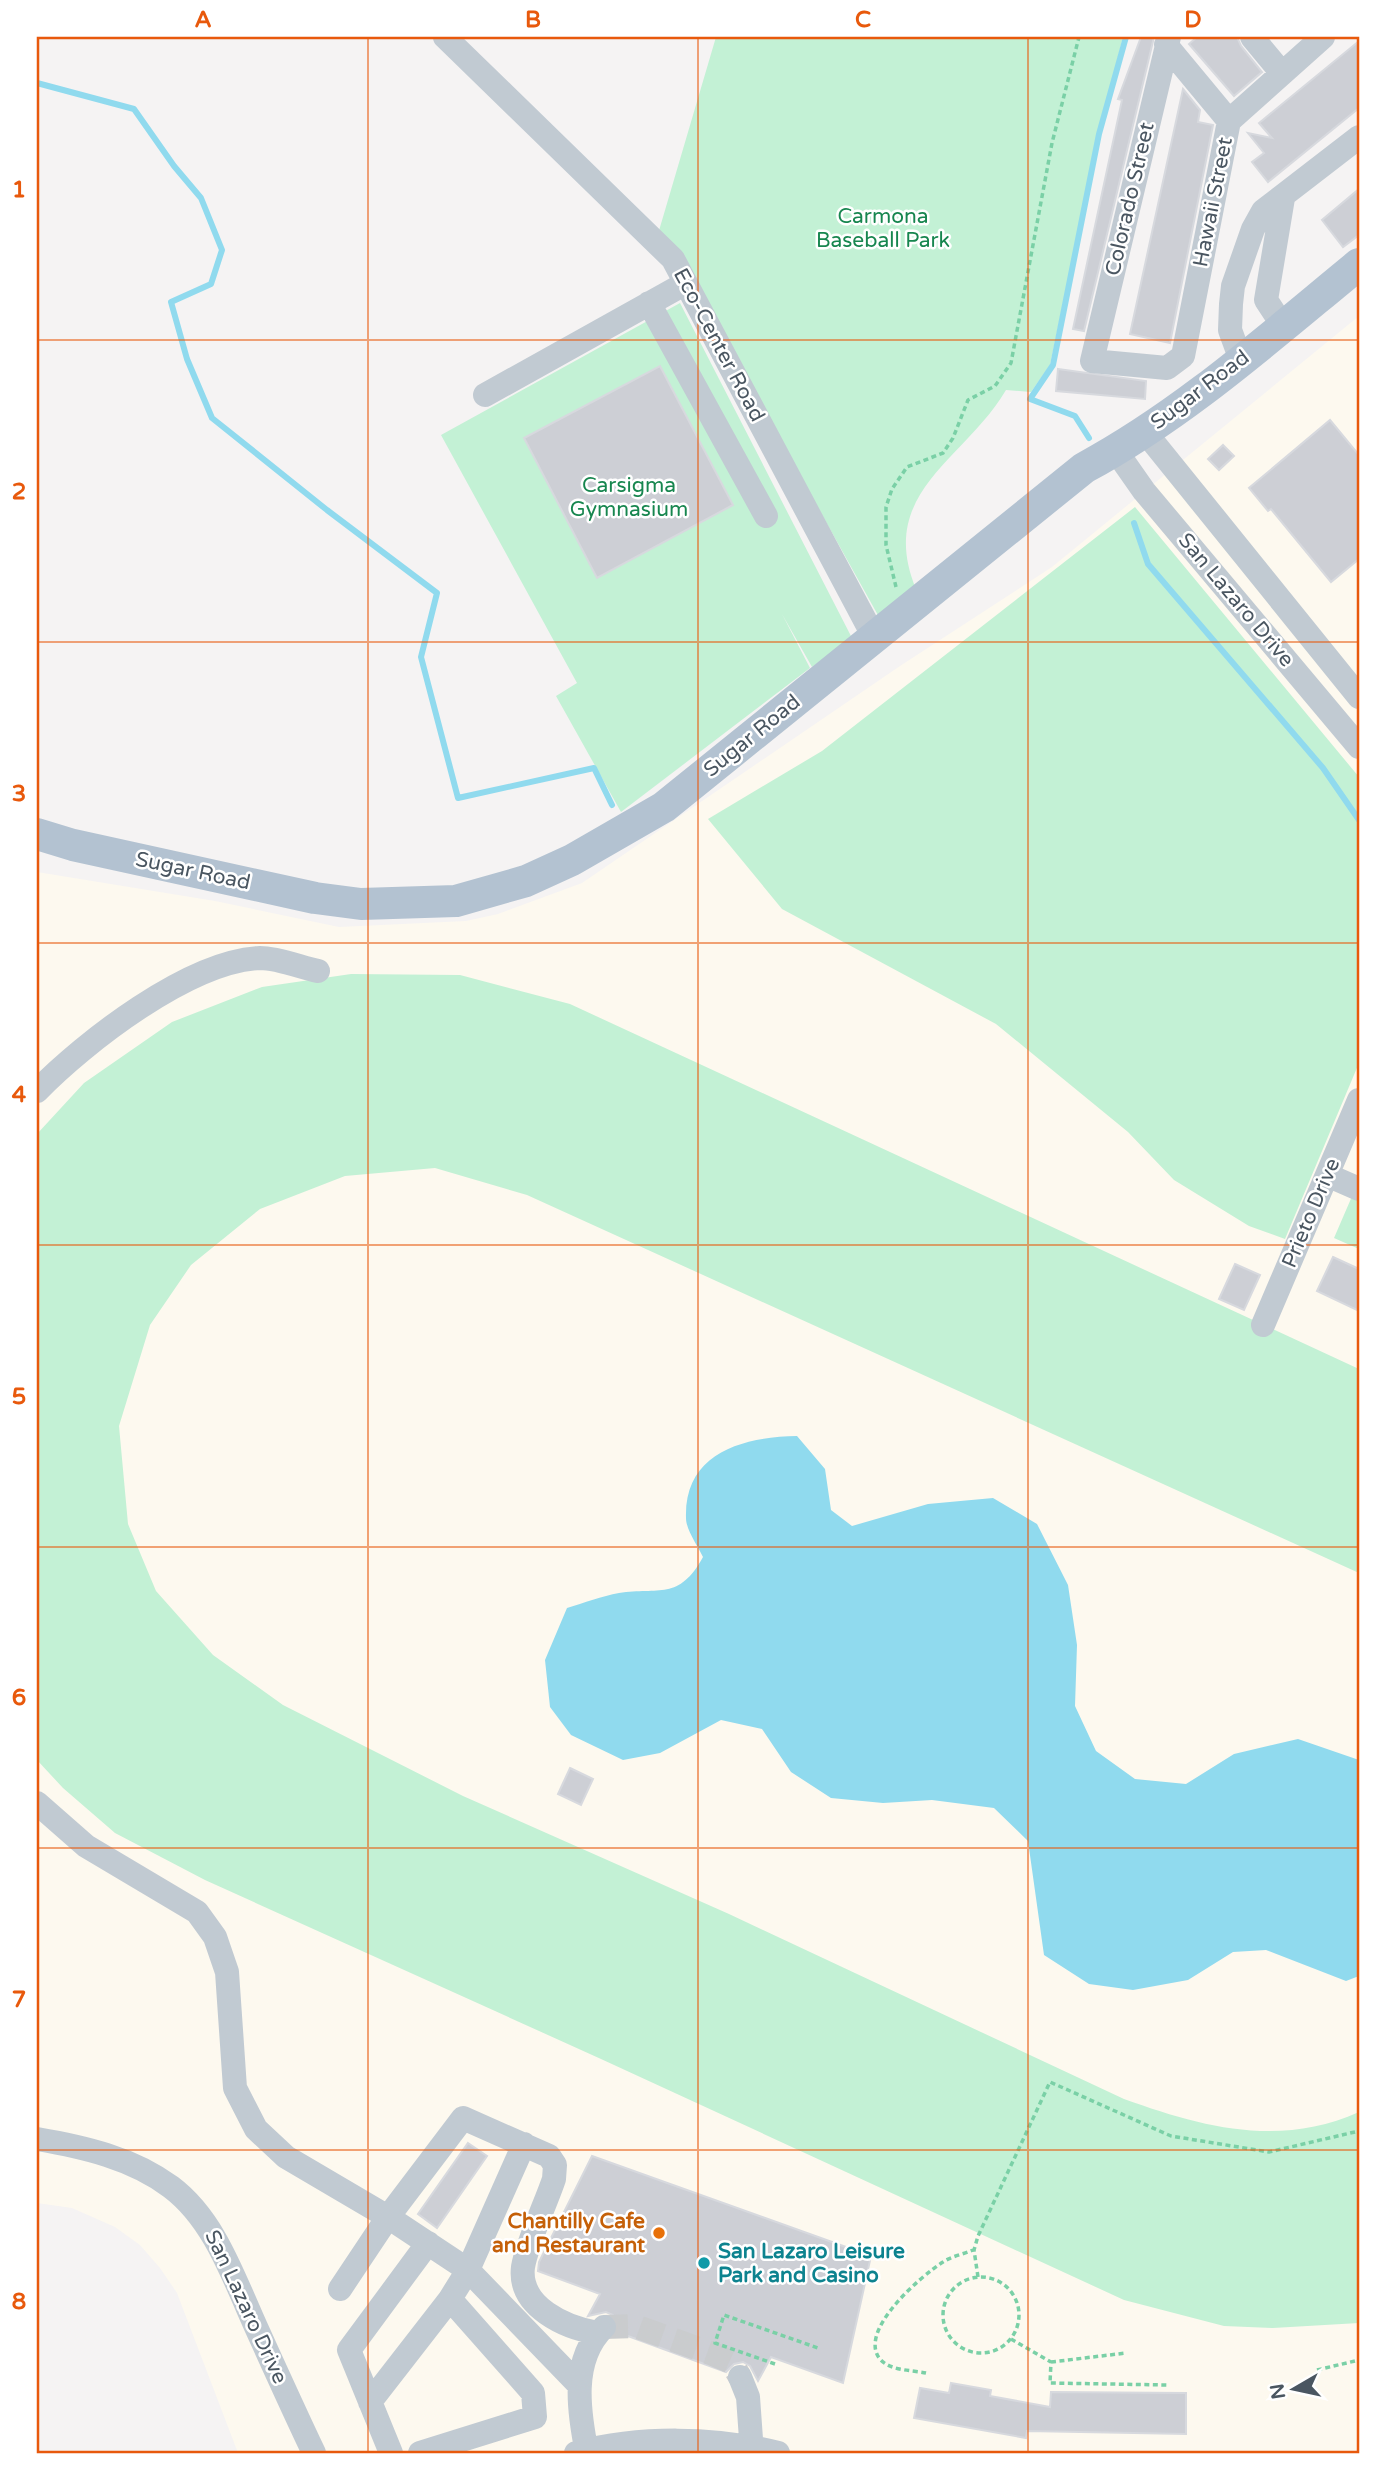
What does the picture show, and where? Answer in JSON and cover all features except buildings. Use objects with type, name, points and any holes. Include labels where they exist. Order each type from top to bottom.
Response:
[{"type":"main road","name":"Sugar Road","points":[[37,834],[73,845],[315,898],[361,904],[456,901],[488,894],[572,860],[664,807],[1084,468],[1145,432],[1241,360],[1359,264]]},
{"type":"street","name":"Eco-Center Road","points":[[445,37],[673,260],[875,639]]},
{"type":"street","points":[[1252,37],[1281,72]]},
{"type":"street","name":"Hawaii Street","points":[[1175,362],[1183,356],[1229,121],[1323,37]]},
{"type":"street","points":[[1167,41],[1229,121]]},
{"type":"street","name":"Colorado Street","points":[[1167,41],[1092,361],[1167,368],[1175,362]]},
{"type":"street","points":[[1241,360],[1230,330],[1233,286],[1263,211],[1359,137]]},
{"type":"street","points":[[1283,198],[1266,300],[1283,326]]},
{"type":"street","points":[[1247,253],[1274,258]]},
{"type":"street","points":[[485,395],[686,283]]},
{"type":"street","points":[[649,303],[766,516]]},
{"type":"street","name":"San Lazaro Drive","points":[[1145,432],[1359,697]]},
{"type":"street","name":"San Lazaro Drive","points":[[1116,451],[1144,491],[1359,747]]},
{"type":"street","points":[[37,1091],[112,1024],[225,963],[262,958],[318,971]]},
{"type":"street","name":"Prieto Drive","points":[[1263,1325],[1359,1100]]},
{"type":"street","points":[[1327,1175],[1359,1189]]},
{"type":"street","points":[[37,1803],[86,1846],[197,1912],[215,1937],[227,1972],[235,2088],[256,2129],[286,2157],[388,2217],[468,2270],[579,2385]]},
{"type":"street","points":[[340,2289],[388,2217],[463,2118],[549,2156],[555,2165],[554,2179],[523,2268],[527,2286],[535,2302],[547,2315],[579,2330],[601,2330],[586,2358],[579,2385],[583,2452],[699,2441],[778,2453]]},
{"type":"street","name":"San Lazaro Drive","points":[[37,2139],[83,2147],[134,2165],[172,2188],[205,2221],[228,2264],[314,2453]]},
{"type":"street","points":[[370,2402],[450,2299],[468,2270],[524,2144]]},
{"type":"street","points":[[391,2453],[349,2350],[428,2244]]},
{"type":"street","points":[[420,2453],[535,2417],[533,2393],[450,2299]]},
{"type":"street","points":[[740,2377],[748,2397],[753,2450]]},
{"type":"path","points":[[906,611],[893,578],[886,545],[886,507],[892,489],[907,467],[943,453],[953,438],[968,400],[995,386],[1011,363],[1052,143],[1079,37]]},
{"type":"path","points":[[978,2277],[974,2250],[1050,2082],[1171,2136],[1269,2152],[1359,2131]]},
{"type":"path","points":[[926,2373],[892,2367],[880,2359],[875,2347],[876,2330],[891,2310],[927,2274],[944,2261],[974,2250]]},
{"type":"path","points":[[978,2277],[997,2280],[1017,2301],[1019,2321],[1011,2339],[995,2351],[975,2353],[957,2344],[946,2328],[944,2309],[952,2291],[968,2279],[978,2277]]},
{"type":"path","points":[[775,2364],[715,2343],[724,2315],[818,2348]]},
{"type":"path","points":[[1011,2339],[1051,2362],[1126,2353]]},
{"type":"path","points":[[1317,2370],[1359,2360]]},
{"type":"path","points":[[1051,2362],[1050,2383],[1167,2385]]},
{"type":"shaded area","points":[[1359,316],[1359,2453],[238,2453],[177,2293],[160,2268],[140,2245],[115,2227],[72,2208],[37,2203],[37,872],[215,901],[339,927],[466,921],[498,914],[582,883],[900,666],[1052,567]]},
{"type":"green space","name":"Carmona Baseball Park","points":[[716,37],[1123,37],[1099,131],[1050,365],[1031,392],[1006,390],[989,415],[931,479],[916,502],[907,527],[907,555],[916,589],[879,617],[680,260],[658,234]]},
{"type":"green space","name":"Carsigma Gymnasium","points":[[680,303],[852,638],[812,667],[782,614],[810,668],[621,812],[556,696],[577,683],[441,435]]},
{"type":"green space","points":[[1135,507],[1359,777],[1359,1063],[1285,1239],[1249,1226],[1174,1180],[1128,1132],[996,1024],[782,909],[708,819],[822,751]]},
{"type":"green space","points":[[351,974],[460,975],[570,1004],[1359,1369],[1359,1573],[527,1195],[435,1168],[345,1176],[260,1209],[191,1265],[150,1325],[119,1426],[128,1524],[156,1591],[213,1655],[283,1705],[463,1796],[729,1914],[1124,2099],[1182,2118],[1241,2130],[1300,2129],[1329,2123],[1359,2112],[1359,2323],[1273,2328],[1224,2326],[1124,2300],[205,1880],[115,1833],[63,1788],[37,1760],[37,1134],[84,1083],[172,1022],[262,987]]},
{"type":"green space","points":[[1353,1194],[1359,1197],[1359,1249],[1334,1238]]},
{"type":"water","points":[[797,1436],[825,1469],[831,1510],[852,1526],[928,1504],[993,1498],[1037,1524],[1068,1585],[1077,1645],[1075,1706],[1096,1751],[1135,1779],[1186,1784],[1234,1754],[1298,1739],[1359,1760],[1359,1976],[1346,1981],[1266,1950],[1233,1952],[1188,1980],[1133,1990],[1089,1984],[1044,1955],[1028,1841],[994,1808],[932,1800],[883,1803],[831,1798],[791,1772],[762,1729],[721,1720],[660,1753],[623,1760],[571,1735],[550,1707],[545,1660],[567,1608],[619,1593],[667,1589],[685,1580],[703,1557],[690,1533],[686,1518],[688,1496],[695,1477],[706,1463],[738,1445]]},
{"type":"waterway","points":[[1089,438],[1075,416],[1030,399],[1053,365],[1099,134],[1126,37]]},
{"type":"waterway","points":[[37,83],[134,109],[174,166],[201,198],[222,250],[211,284],[171,302],[187,359],[212,418],[437,593],[421,657],[458,798],[594,768],[612,805]]},
{"type":"waterway","points":[[1134,523],[1148,564],[1323,768],[1359,820]]},
{"type":"tunnel","points":[[604,2327],[635,2326],[713,2354],[731,2362],[740,2377]]},
{"type":"place","name":"Chantilly Cafe and Restaurant","points":[[659,2233]]},
{"type":"place","name":"San Lazaro Leisure Park and Casino","points":[[704,2263]]}]
